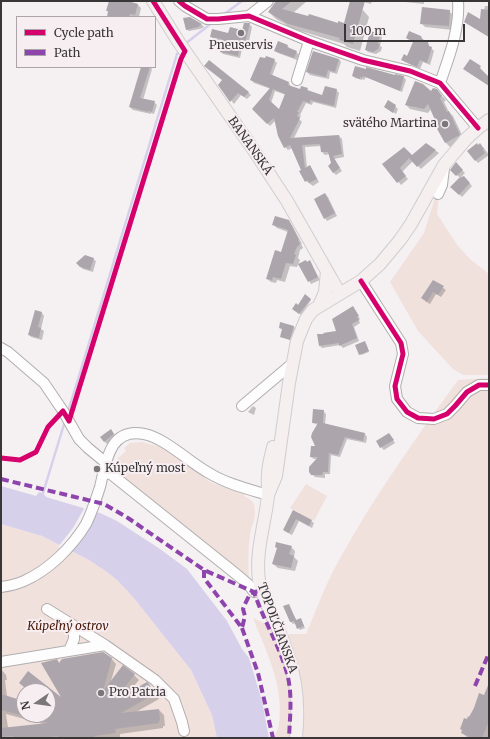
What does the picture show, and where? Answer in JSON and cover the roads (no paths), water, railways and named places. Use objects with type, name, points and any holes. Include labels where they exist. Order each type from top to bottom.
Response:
[{"type":"main road","name":"BANANSKÁ","points":[[153,1],[185,51],[276,183],[340,294]]},
{"type":"main road","name":"TOPOĽČIANSKA","points":[[296,738],[298,709],[297,687],[290,659],[259,581],[258,554],[268,495],[268,473],[279,414],[289,383],[297,342],[306,319],[313,310],[361,281],[380,264],[411,224],[444,164],[478,128],[489,121]]},
{"type":"main road","points":[[320,306],[327,271]]},
{"type":"street","points":[[179,1],[207,19],[249,16],[309,41],[363,60],[410,71],[440,83],[478,128]]},
{"type":"street","points":[[249,16],[268,1]]},
{"type":"street","points":[[440,83],[451,52],[458,18],[459,1]]},
{"type":"street","points":[[297,80],[309,41]]},
{"type":"street","points":[[438,194],[442,185],[444,164]]},
{"type":"street","points":[[361,281],[401,344],[403,354],[395,386],[397,399],[407,412],[418,418],[434,419],[447,414],[467,392],[480,385],[489,385]]},
{"type":"street","points":[[1,348],[8,352],[44,383],[63,411],[79,439],[105,462]]},
{"type":"street","points":[[242,406],[293,363]]},
{"type":"street","points":[[1,587],[23,582],[31,578],[54,561],[76,539],[93,509],[109,452],[120,438],[136,433],[146,434],[159,439],[210,474],[227,482],[268,495]]},
{"type":"street","points":[[103,476],[111,474],[219,559],[248,584],[254,592]]},
{"type":"street","points":[[47,609],[105,645],[155,680],[174,699],[184,731]]},
{"type":"street","points":[[69,651],[74,639],[74,626]]},
{"type":"street","points":[[1,662],[105,645]]},
{"type":"waterway","points":[[223,15],[242,1]]},
{"type":"waterway","points":[[185,44],[213,22]]},
{"type":"waterway","points":[[68,412],[177,54],[180,51]]},
{"type":"waterway","points":[[43,493],[65,421]]},
{"type":"place","name":"Pneuservis","points":[[241,33]]},
{"type":"place","name":"svätého Martina","points":[[445,124]]},
{"type":"place","name":"Kúpeľný most","points":[[97,469]]},
{"type":"place","name":"Pro Patria","points":[[101,693]]},
{"type":"park label","name":"Kúpeľný ostrov","points":[[68,627]]}]
